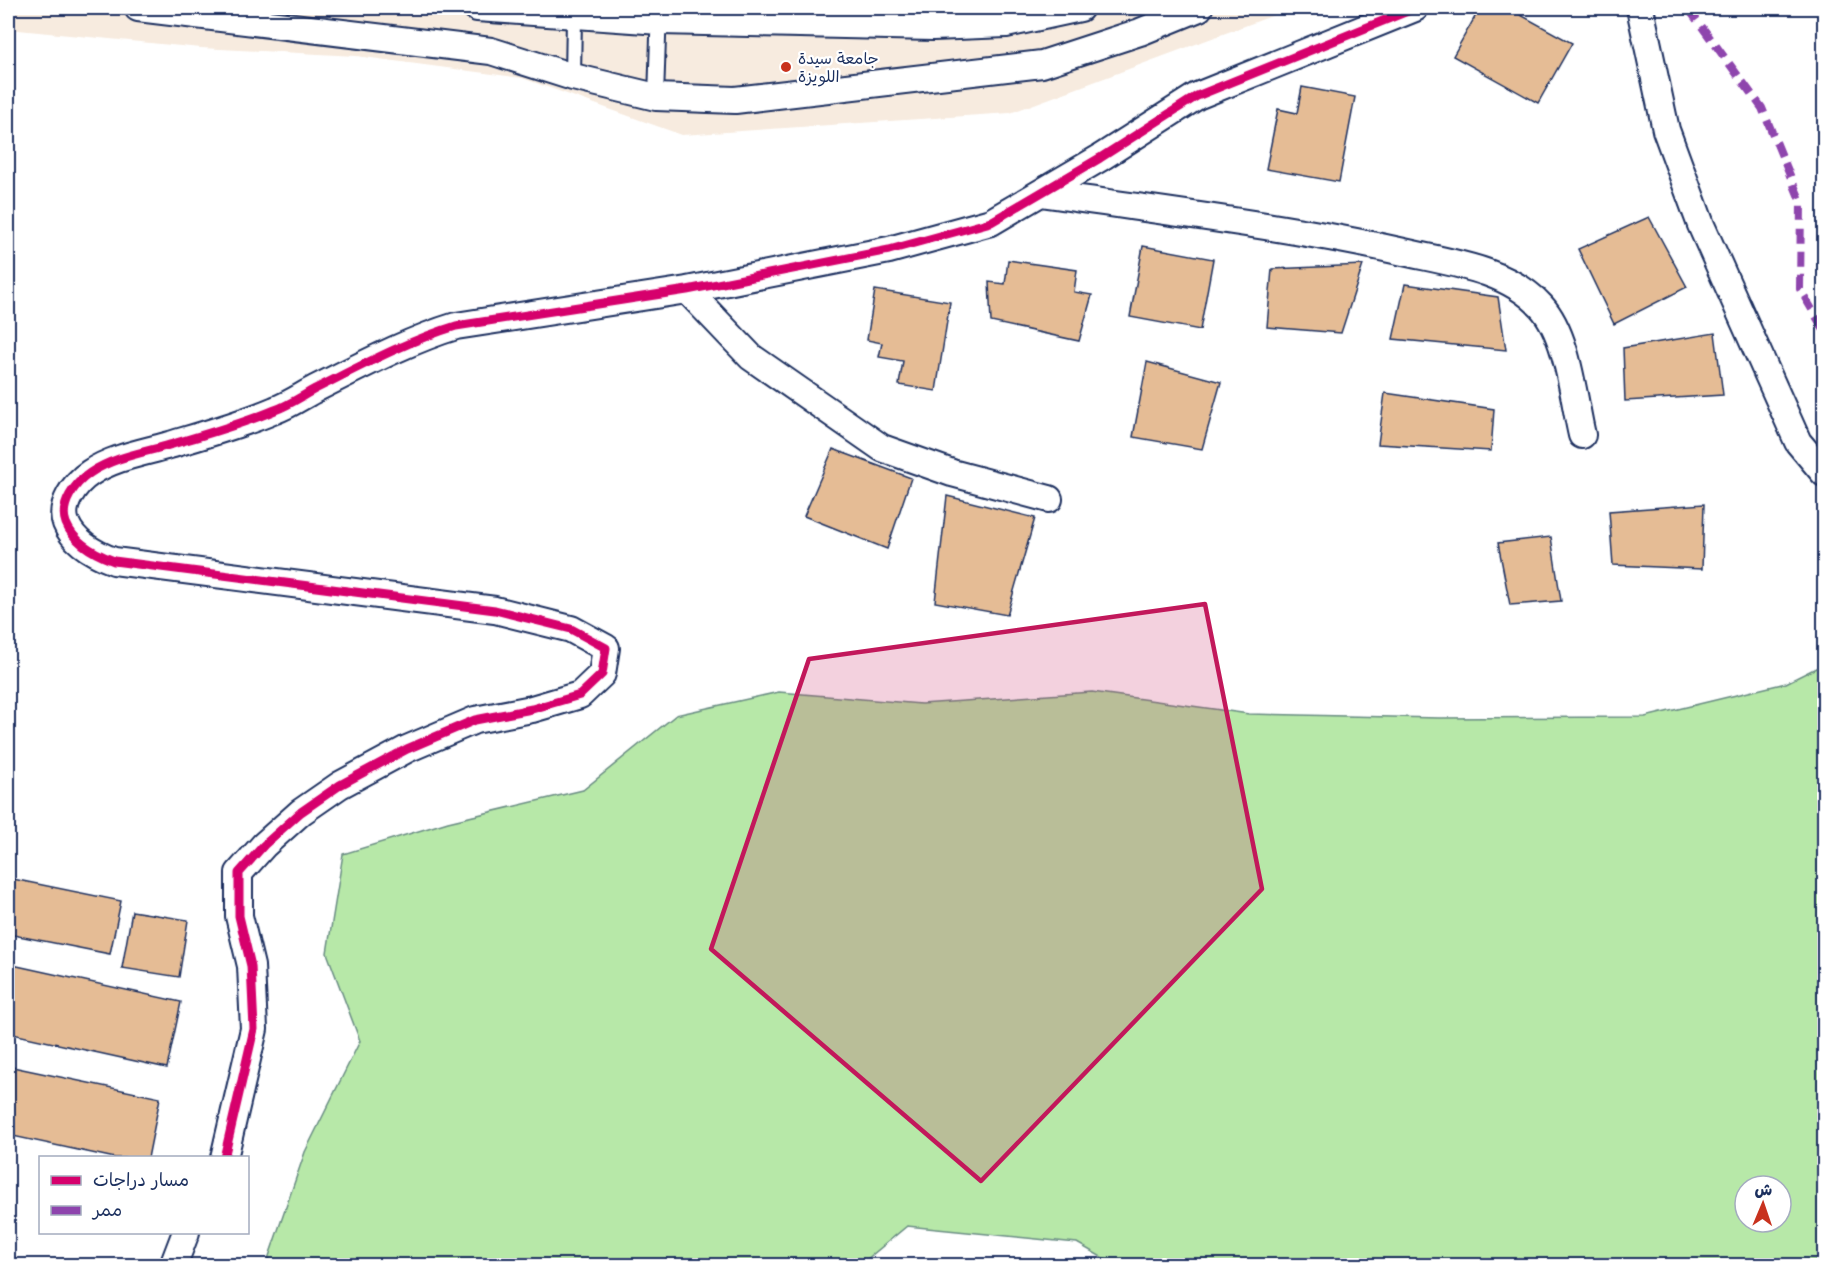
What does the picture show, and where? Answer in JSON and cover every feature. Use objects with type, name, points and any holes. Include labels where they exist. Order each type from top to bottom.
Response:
[{"type":"street","points":[[138,8],[491,51],[573,77],[656,97],[735,100],[1042,64],[1140,32],[1199,8]]},
{"type":"street","points":[[477,8],[933,27],[1006,24],[1080,8]]},
{"type":"street","points":[[224,1156],[254,1029],[251,966],[239,916],[239,873],[264,845],[301,812],[340,785],[407,749],[475,720],[532,708],[580,694],[602,674],[606,648],[571,629],[495,610],[114,561],[96,554],[70,532],[64,518],[64,508],[71,492],[88,474],[114,460],[231,427],[277,410],[426,335],[456,326],[687,290],[889,250],[991,222],[1197,96],[1415,8]]},
{"type":"street","points":[[1640,8],[1666,130],[1701,225],[1798,442],[1824,473]]},
{"type":"street","points":[[1041,193],[1348,239],[1470,266],[1519,289],[1541,306],[1561,342],[1582,435]]},
{"type":"street","points":[[687,290],[751,357],[882,448],[952,472],[1049,499]]},
{"type":"street","points":[[172,1266],[186,1234]]},
{"type":"lane","points":[[573,77],[576,12]]},
{"type":"lane","points":[[656,97],[659,14]]},
{"type":"highlighted area","points":[[1205,604],[1262,889],[981,1181],[711,949],[809,659]]},
{"type":"shaded area","name":"جامعة سيدة اللويزة","points":[[8,8],[1293,8],[1010,113],[682,135],[522,78],[356,56],[201,48],[8,29]]},
{"type":"green space","points":[[1824,664],[1824,1265],[1117,1266],[1077,1243],[907,1226],[860,1265],[266,1265],[305,1152],[360,1041],[327,953],[343,854],[448,822],[583,790],[676,715],[779,692],[921,704],[1092,692],[1249,714],[1439,718],[1645,717],[1786,683]]},
{"type":"building","points":[[1480,8],[1508,8],[1572,43],[1538,103],[1453,56]]},
{"type":"building","points":[[1302,87],[1355,97],[1339,182],[1266,169],[1278,109],[1297,113]]},
{"type":"building","points":[[1649,217],[1687,287],[1614,324],[1578,249]]},
{"type":"building","points":[[1143,246],[1213,259],[1200,330],[1130,317]]},
{"type":"building","points":[[1008,260],[1077,270],[1074,292],[1092,295],[1079,341],[991,322],[989,282],[1005,284]]},
{"type":"building","points":[[1363,265],[1341,333],[1267,327],[1272,269]]},
{"type":"building","points":[[1405,284],[1498,297],[1506,350],[1393,339]]},
{"type":"building","points":[[875,290],[950,302],[936,391],[899,385],[903,361],[879,357],[882,343],[867,340]]},
{"type":"building","points":[[1715,333],[1723,395],[1625,401],[1623,348]]},
{"type":"building","points":[[1147,362],[1221,382],[1202,449],[1133,437]]},
{"type":"building","points":[[1385,393],[1494,409],[1491,451],[1378,444]]},
{"type":"building","points":[[833,449],[911,478],[887,549],[804,516]]},
{"type":"building","points":[[947,496],[1035,518],[1007,615],[935,602]]},
{"type":"building","points":[[1704,504],[1702,569],[1613,565],[1609,511]]},
{"type":"building","points":[[1551,537],[1561,601],[1510,605],[1498,543]]},
{"type":"building","points":[[8,878],[121,901],[110,954],[8,934]]},
{"type":"building","points":[[132,911],[188,920],[179,977],[122,968]]},
{"type":"building","points":[[8,964],[181,1002],[167,1068],[8,1033]]},
{"type":"building","points":[[8,1066],[160,1098],[148,1156],[106,1156],[8,1135]]},
{"type":"marked path","points":[[1688,8],[1762,108],[1801,202],[1800,289],[1824,330]]},
{"type":"cycle path","points":[[224,1156],[254,1029],[251,966],[239,916],[239,873],[264,845],[301,812],[340,785],[407,749],[475,720],[532,709],[580,695],[602,674],[606,648],[571,629],[495,610],[114,561],[86,547],[74,536],[66,523],[64,516],[67,502],[79,482],[90,473],[117,460],[221,430],[280,408],[384,354],[456,326],[687,290],[889,250],[991,222],[1100,158],[1197,96],[1415,8]]},
{"type":"place","name":"جامعة سيدة اللويزة","points":[[786,67]]}]
